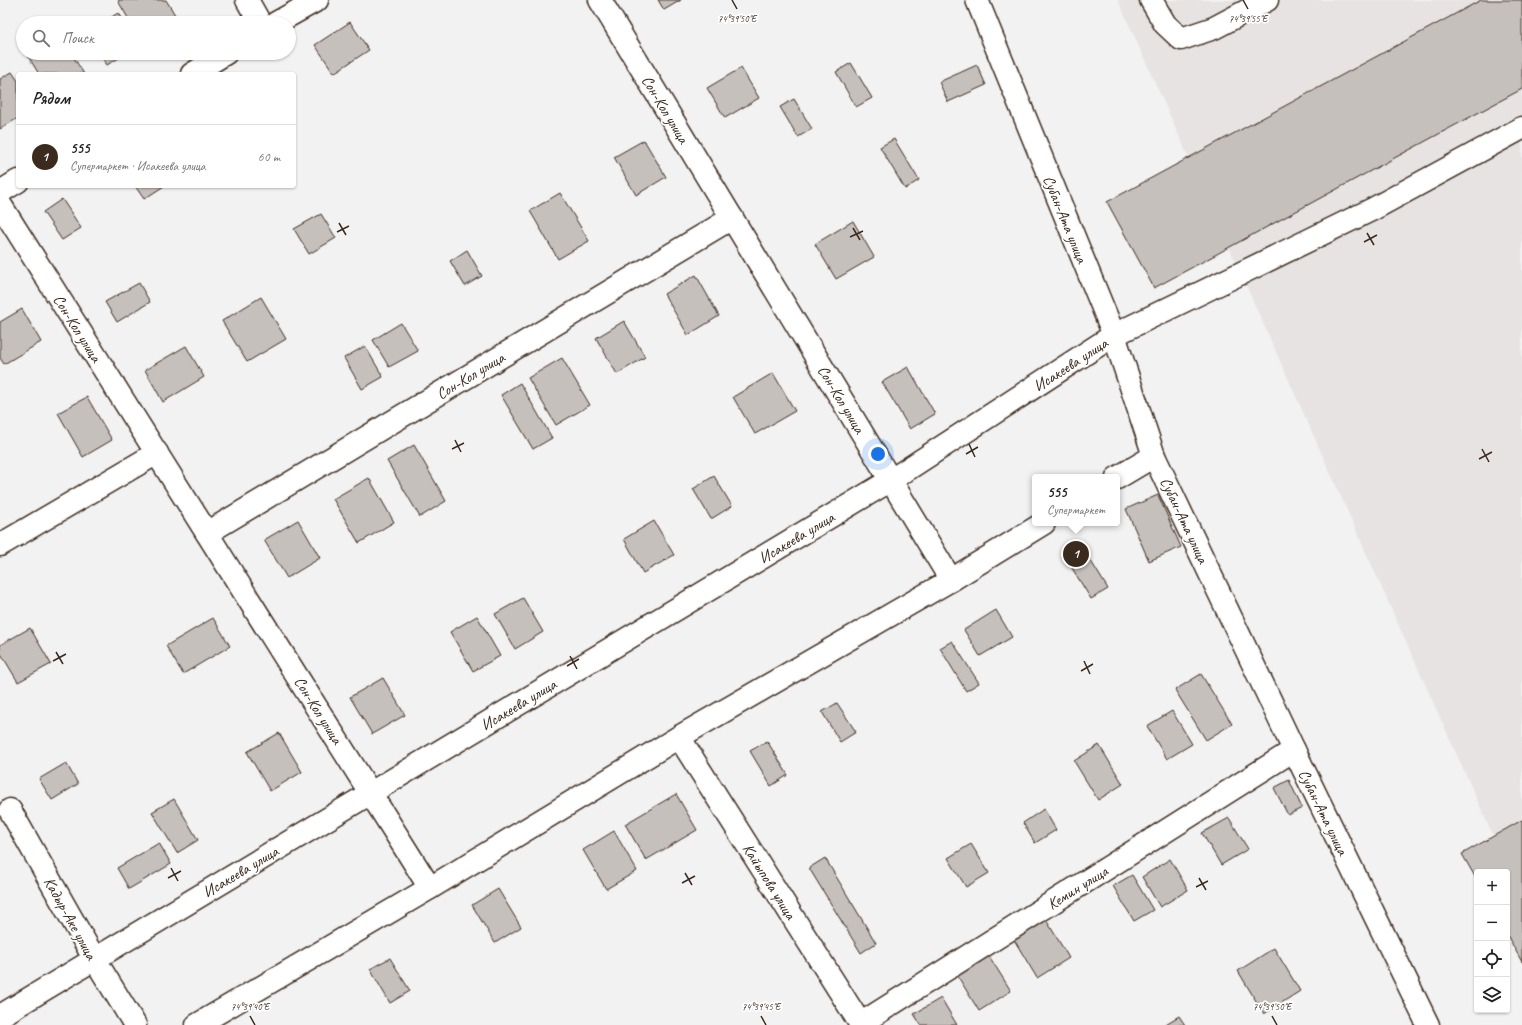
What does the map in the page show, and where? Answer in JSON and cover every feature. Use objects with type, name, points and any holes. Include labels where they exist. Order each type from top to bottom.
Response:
[{"type":"street","points":[[247,0],[256,16]]},
{"type":"street","points":[[288,16],[317,0]]},
{"type":"street","name":"Сон-Кол улица","points":[[600,0],[951,580]]},
{"type":"street","name":"Субан-Ата улица","points":[[977,0],[1114,335],[1154,456],[1294,750],[1428,1025]]},
{"type":"street","points":[[1151,0],[1165,24],[1181,39],[1214,28],[1268,0]]},
{"type":"street","points":[[195,72],[215,60]]},
{"type":"street","name":"Исакеева улица","points":[[0,1016],[94,958],[891,480],[1114,335],[1373,208],[1522,128]]},
{"type":"street","points":[[0,192],[16,182]]},
{"type":"street","name":"Сон-Кол улица","points":[[0,204],[430,888]]},
{"type":"street","name":"Сон-Кол улица","points":[[207,533],[732,218]]},
{"type":"street","points":[[0,545],[157,453]]},
{"type":"street","points":[[1120,476],[1154,456]]},
{"type":"street","points":[[197,1025],[430,888],[679,737],[951,580],[1039,526]]},
{"type":"street","name":"Кайыпова улица","points":[[679,737],[861,1024]]},
{"type":"street","name":"Кемин улица","points":[[861,1024],[1294,750]]},
{"type":"street","name":"Кадыр-Аке улица","points":[[10,810],[94,958],[135,1025]]},
{"type":"shaded area","points":[[1118,0],[1522,0],[1522,900],[1510,873],[1510,869],[1508,869]]},
{"type":"building","points":[[166,0],[176,16],[127,16],[118,1]]},
{"type":"building","points":[[658,0],[681,0],[664,10]]},
{"type":"building","points":[[1481,0],[1522,0],[1522,89],[1154,288],[1107,202]]},
{"type":"building","points":[[350,22],[369,50],[334,73],[315,45]]},
{"type":"building","points":[[30,60],[75,60],[83,72],[38,72]]},
{"type":"building","points":[[104,60],[115,60],[107,65]]},
{"type":"building","points":[[851,63],[872,98],[856,107],[836,72]]},
{"type":"building","points":[[977,65],[986,85],[948,102],[939,82]]},
{"type":"building","points":[[741,68],[759,98],[725,118],[707,88]]},
{"type":"building","points":[[12,72],[16,78],[16,119],[0,129],[0,79]]},
{"type":"building","points":[[794,99],[812,129],[798,137],[780,107]]},
{"type":"building","points":[[894,139],[919,180],[905,189],[880,147]]},
{"type":"building","points":[[644,140],[666,177],[636,195],[614,157]]},
{"type":"building","points":[[136,188],[161,188],[144,199]]},
{"type":"building","points":[[560,193],[589,241],[558,259],[530,211]]},
{"type":"building","points":[[62,199],[81,228],[62,240],[43,212]]},
{"type":"building","points":[[321,214],[336,238],[309,254],[294,229]]},
{"type":"building","points":[[853,221],[874,257],[836,279],[815,244]]},
{"type":"building","points":[[467,250],[482,276],[465,286],[450,261]]},
{"type":"building","points":[[696,275],[719,316],[688,335],[664,294]]},
{"type":"building","points":[[139,283],[150,302],[117,322],[105,302]]},
{"type":"building","points":[[261,297],[286,339],[247,362],[222,321]]},
{"type":"building","points":[[22,309],[41,342],[4,364],[0,358],[0,322]]},
{"type":"building","points":[[624,321],[645,357],[617,374],[596,338]]},
{"type":"building","points":[[401,323],[418,351],[389,367],[373,340]]},
{"type":"building","points":[[186,346],[204,377],[163,402],[145,370]]},
{"type":"building","points":[[365,346],[383,377],[362,389],[344,358]]},
{"type":"building","points":[[562,358],[590,405],[556,425],[528,378]]},
{"type":"building","points":[[908,367],[935,414],[910,429],[882,382]]},
{"type":"building","points":[[773,373],[795,411],[755,434],[733,397]]},
{"type":"building","points":[[520,383],[552,438],[533,449],[501,395]]},
{"type":"building","points":[[87,397],[112,440],[83,457],[58,413]]},
{"type":"building","points":[[414,445],[446,501],[420,517],[387,461]]},
{"type":"building","points":[[714,476],[732,506],[711,519],[693,489]]},
{"type":"building","points":[[369,478],[394,522],[359,543],[333,499]]},
{"type":"building","points":[[1158,495],[1181,547],[1149,561],[1126,509]]},
{"type":"building","points":[[298,520],[320,558],[287,578],[264,540]]},
{"type":"building","points":[[654,521],[674,555],[643,573],[624,539]]},
{"type":"building","points":[[1081,545],[1108,589],[1091,599],[1064,555]]},
{"type":"building","points":[[523,598],[543,632],[515,649],[495,614]]},
{"type":"building","points":[[996,610],[1012,637],[980,656],[964,630]]},
{"type":"building","points":[[477,616],[500,656],[473,671],[450,632]]},
{"type":"building","points":[[213,618],[230,646],[183,674],[166,646]]},
{"type":"building","points":[[30,628],[51,664],[18,682],[0,652],[0,645]]},
{"type":"building","points":[[952,641],[979,683],[966,691],[940,648]]},
{"type":"building","points":[[1201,674],[1232,724],[1206,740],[1175,690]]},
{"type":"building","points":[[383,678],[405,715],[372,734],[350,697]]},
{"type":"building","points":[[837,703],[856,732],[840,742],[822,712]]},
{"type":"building","points":[[1172,711],[1192,744],[1167,759],[1147,726]]},
{"type":"building","points":[[279,733],[302,772],[270,791],[247,752]]},
{"type":"building","points":[[767,741],[788,775],[771,786],[750,751]]},
{"type":"building","points":[[1099,745],[1123,784],[1098,800],[1074,761]]},
{"type":"building","points":[[66,763],[78,784],[52,800],[39,779]]},
{"type":"building","points":[[1289,780],[1302,808],[1288,815],[1274,788]]},
{"type":"building","points":[[676,794],[697,830],[646,860],[625,824]]},
{"type":"building","points":[[174,799],[198,840],[177,853],[152,812]]},
{"type":"building","points":[[1044,809],[1056,830],[1035,843],[1023,823]]},
{"type":"building","points":[[1229,818],[1248,849],[1221,865],[1202,833]]},
{"type":"building","points":[[1522,820],[1522,962],[1510,940],[1510,869],[1474,869],[1474,875],[1462,854]]},
{"type":"building","points":[[614,831],[637,871],[606,889],[583,850]]},
{"type":"building","points":[[159,843],[171,864],[129,889],[117,868]]},
{"type":"building","points":[[971,844],[989,873],[966,887],[948,858]]},
{"type":"building","points":[[825,858],[876,943],[861,953],[809,868]]},
{"type":"building","points":[[1170,859],[1188,890],[1160,907],[1142,877]]},
{"type":"building","points":[[1132,875],[1153,910],[1134,921],[1113,886]]},
{"type":"building","points":[[498,889],[521,927],[495,943],[472,905]]},
{"type":"building","points":[[1045,918],[1069,958],[1037,978],[1013,938]]},
{"type":"building","points":[[1274,948],[1300,991],[1264,1014],[1238,971]]},
{"type":"building","points":[[989,956],[1011,991],[979,1011],[957,975]]},
{"type":"building","points":[[390,958],[410,991],[390,1003],[370,969]]},
{"type":"building","points":[[941,998],[957,1025],[921,1025],[914,1014]]},
{"type":"building","points":[[1179,1016],[1185,1025],[1164,1025]]},
{"type":"place","name":"555","points":[[1076,554]]}]
